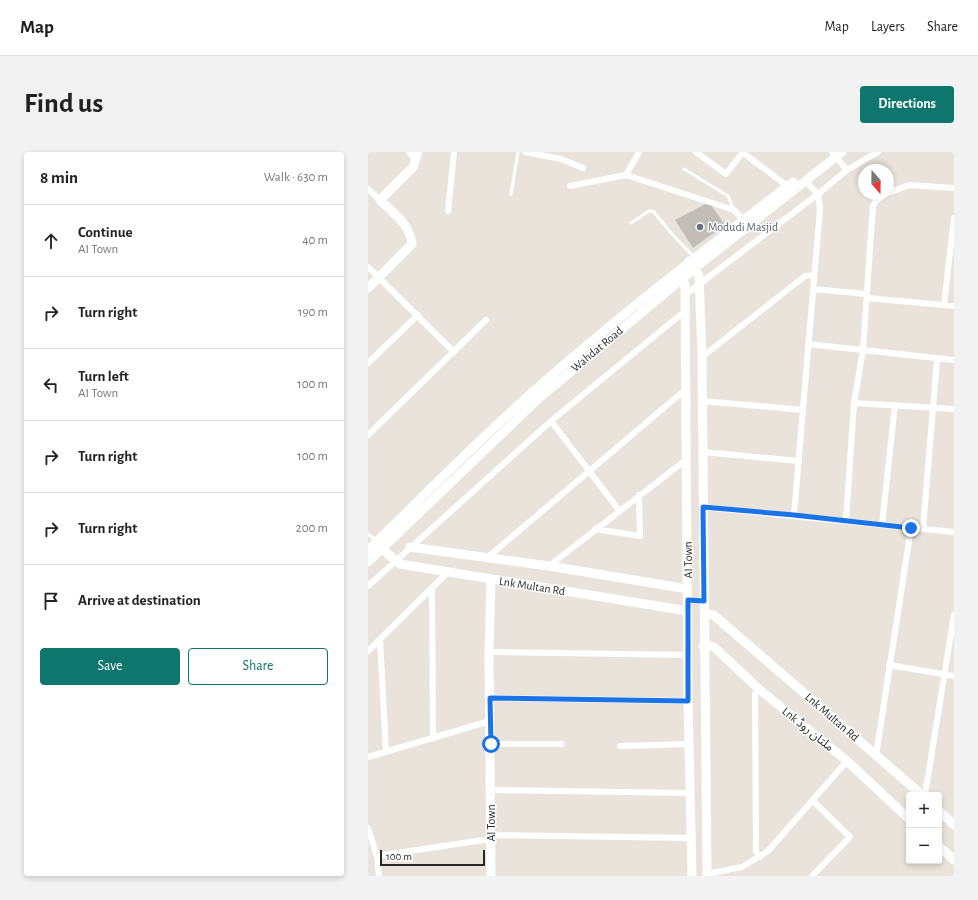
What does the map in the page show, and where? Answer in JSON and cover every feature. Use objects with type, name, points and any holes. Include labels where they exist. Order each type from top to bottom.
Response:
[{"type":"street","points":[[448,211],[454,152]]},
{"type":"street","points":[[525,152],[561,158],[583,168]]},
{"type":"street","points":[[626,175],[639,152]]},
{"type":"street","points":[[696,152],[726,174],[742,152],[790,188]]},
{"type":"street","points":[[685,295],[818,194],[846,170],[878,152]]},
{"type":"street","points":[[835,153],[846,170]]},
{"type":"street","name":"Wahdat Road","points":[[693,262],[835,153]]},
{"type":"street","name":"Wahdat Road","points":[[368,562],[380,545],[538,399],[693,262],[743,220],[790,188],[804,181],[835,153]]},
{"type":"street","points":[[380,200],[412,167],[414,154]]},
{"type":"street","points":[[570,186],[626,175],[734,210],[743,220]]},
{"type":"street","points":[[794,515],[812,289],[820,210],[818,194],[804,181]]},
{"type":"street","points":[[894,191],[909,186],[954,188]]},
{"type":"street","points":[[368,189],[406,225],[410,233],[412,244],[368,288]]},
{"type":"street","points":[[846,520],[854,403],[863,350],[872,206],[877,200]]},
{"type":"street","points":[[944,305],[954,218]]},
{"type":"street","points":[[693,262],[699,276],[702,357],[703,646],[707,875],[742,867],[760,857],[778,841],[847,761]]},
{"type":"street","points":[[368,267],[454,352]]},
{"type":"street","name":"AI Town","points":[[680,274],[685,283],[689,655],[688,701],[692,876]]},
{"type":"street","points":[[702,357],[805,276],[814,275]]},
{"type":"street","points":[[812,289],[954,306]]},
{"type":"street","points":[[368,586],[394,560],[551,421],[685,311]]},
{"type":"street","points":[[368,363],[418,315]]},
{"type":"street","points":[[368,435],[486,320]]},
{"type":"street","points":[[808,344],[954,360]]},
{"type":"street","points":[[923,529],[937,359]]},
{"type":"street","points":[[488,557],[686,389]]},
{"type":"street","points":[[702,401],[803,410]]},
{"type":"street","points":[[854,403],[954,409]]},
{"type":"street","points":[[882,525],[895,405]]},
{"type":"street","points":[[551,421],[619,510]]},
{"type":"street","points":[[703,452],[799,461]]},
{"type":"street","points":[[549,566],[687,458]]},
{"type":"street","points":[[687,485],[703,484]]},
{"type":"street","points":[[595,529],[640,536],[639,495]]},
{"type":"street","points":[[703,507],[846,520],[954,532]]},
{"type":"street","points":[[876,755],[911,528]]},
{"type":"street","name":"Wahdat Road","points":[[368,550],[380,545]]},
{"type":"street","name":"Lnk Multan Rd","points":[[380,545],[394,560],[400,564],[688,611]]},
{"type":"street","name":"Lnk Multan Rd","points":[[410,547],[549,566],[688,590]]},
{"type":"street","points":[[368,651],[448,572]]},
{"type":"street","name":"AI Town","points":[[491,579],[489,652],[491,876]]},
{"type":"street","points":[[432,588],[433,738]]},
{"type":"street","points":[[688,600],[704,601]]},
{"type":"street","name":"Lnk Multan Rd","points":[[704,614],[716,617],[919,792]]},
{"type":"street","points":[[924,792],[954,615]]},
{"type":"street","points":[[380,639],[386,752]]},
{"type":"street","name":"Lnk ملتان روڈ","points":[[703,646],[711,646],[715,648],[759,689],[847,761],[906,815]]},
{"type":"street","points":[[489,652],[689,655]]},
{"type":"street","points":[[889,665],[954,676]]},
{"type":"street","points":[[759,689],[755,694],[756,852],[760,857]]},
{"type":"street","points":[[490,698],[688,701]]},
{"type":"street","points":[[368,757],[490,721]]},
{"type":"street","points":[[491,744],[562,744]]},
{"type":"street","points":[[620,746],[689,744]]},
{"type":"street","points":[[491,790],[690,793]]},
{"type":"street","points":[[812,876],[850,837],[813,800]]},
{"type":"street","points":[[942,814],[954,825]]},
{"type":"street","points":[[368,828],[377,856],[379,876]]},
{"type":"street","points":[[377,856],[490,837],[691,838]]},
{"type":"street","points":[[942,849],[954,860]]},
{"type":"lane","points":[[511,194],[518,152]]},
{"type":"lane","points":[[684,169],[728,196],[734,210]]},
{"type":"lane","points":[[631,223],[649,211],[653,211],[693,262]]},
{"type":"lane","points":[[368,534],[380,545]]},
{"type":"building","points":[[709,202],[725,225],[693,248],[675,220]]},
{"type":"place","name":"Modudi Masjid","points":[[700,227]]},
{"type":"route","points":[[491,744],[490,698],[688,701],[688,600],[704,601],[703,507],[846,520],[911,528]]}]
